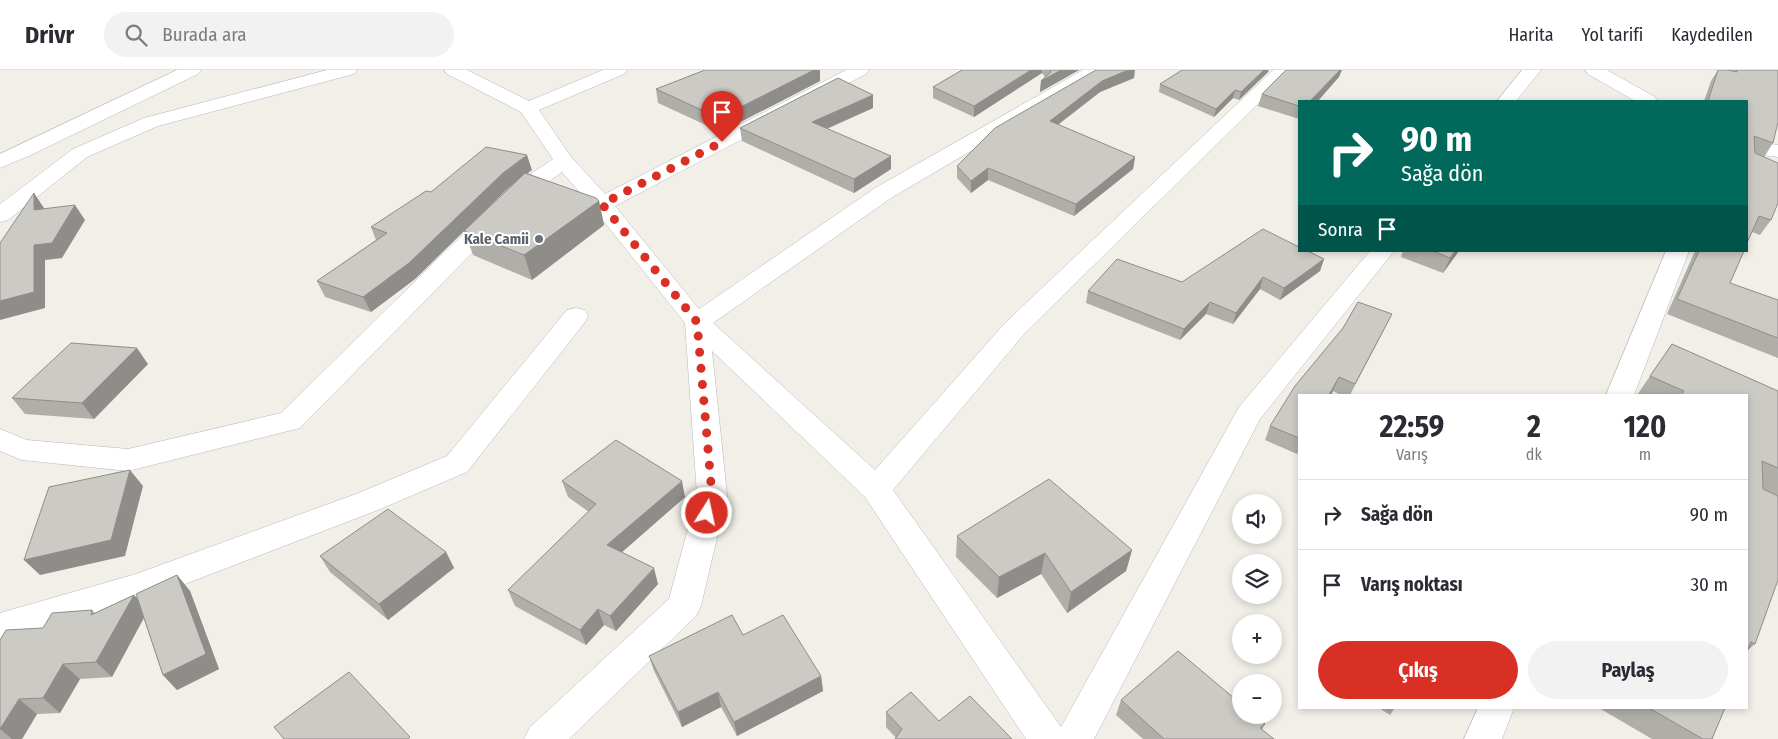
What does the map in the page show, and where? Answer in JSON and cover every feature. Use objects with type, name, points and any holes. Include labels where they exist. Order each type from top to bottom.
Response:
[{"type":"street","points":[[0,162],[137,94],[192,70]]},
{"type":"street","points":[[0,214],[80,153],[151,122],[348,70]]},
{"type":"street","points":[[453,70],[528,108],[564,161],[602,204],[697,322],[876,489],[1048,739]]},
{"type":"street","points":[[528,108],[618,70]]},
{"type":"street","points":[[602,204],[860,70]]},
{"type":"street","points":[[697,322],[883,193],[1096,70]]},
{"type":"street","points":[[876,489],[1015,328],[1283,70]]},
{"type":"street","points":[[1507,100],[1532,70]]},
{"type":"street","points":[[1594,70],[1646,100]]},
{"type":"street","points":[[1748,147],[1778,151]]},
{"type":"street","points":[[1748,158],[1770,170]]},
{"type":"street","points":[[0,440],[22,450],[128,460],[290,421],[517,194],[564,161]]},
{"type":"street","points":[[1074,739],[1249,414],[1382,252]]},
{"type":"street","points":[[1620,394],[1678,252]]},
{"type":"street","points":[[0,628],[139,587],[366,502],[457,464],[576,316]]},
{"type":"street","points":[[543,739],[684,606],[712,495],[697,322]]},
{"type":"street","points":[[1484,739],[1496,709]]},
{"type":"building","points":[[705,70],[814,70],[719,118],[656,89]]},
{"type":"building","points":[[962,70],[1031,70],[974,106],[933,87]]},
{"type":"building","points":[[1049,70],[1061,70],[1041,81],[1051,72]]},
{"type":"building","points":[[1096,70],[1128,70],[1102,81],[1050,121],[1135,157],[1076,204],[988,168],[971,181],[957,166],[995,128]]},
{"type":"building","points":[[1182,70],[1264,70],[1241,92],[1235,90],[1216,109],[1160,84]]},
{"type":"building","points":[[1286,70],[1340,70],[1311,100],[1298,100],[1298,106],[1262,94]]},
{"type":"building","points":[[1718,70],[1737,72],[1737,70],[1778,70],[1778,122],[1773,143],[1754,136],[1755,153],[1778,163],[1778,203],[1771,220],[1759,216],[1748,241],[1748,100],[1708,100]]},
{"type":"building","points":[[838,78],[873,95],[812,122],[891,156],[854,179],[740,128]]},
{"type":"building","points":[[486,147],[527,155],[503,173],[409,263],[363,297],[317,281],[387,233],[371,227],[426,191],[431,192]]},
{"type":"building","points":[[525,173],[596,198],[599,201],[524,255],[464,231]]},
{"type":"building","points":[[34,193],[34,210],[75,205],[52,243],[34,245],[34,292],[0,301],[0,243]]},
{"type":"building","points":[[1263,229],[1298,246],[1298,252],[1310,252],[1324,259],[1284,288],[1263,277],[1236,313],[1210,302],[1184,329],[1088,291],[1117,259],[1182,282]]},
{"type":"building","points":[[1435,252],[1454,252],[1450,258]]},
{"type":"building","points":[[1699,252],[1744,252],[1730,283],[1778,300],[1778,338],[1677,299]]},
{"type":"building","points":[[1358,302],[1392,314],[1355,384],[1339,377],[1330,394],[1298,394],[1298,438],[1270,426],[1295,386],[1343,328]]},
{"type":"building","points":[[71,343],[137,348],[82,403],[12,398]]},
{"type":"building","points":[[1672,344],[1778,391],[1778,468],[1762,461],[1763,489],[1778,496],[1778,580],[1755,644],[1751,642],[1748,649],[1748,394],[1682,394],[1684,391],[1650,376]]},
{"type":"building","points":[[616,440],[682,481],[607,545],[654,568],[610,616],[598,609],[580,630],[508,590],[596,504],[562,481]]},
{"type":"building","points":[[130,470],[111,540],[24,560],[49,487]]},
{"type":"building","points":[[1049,479],[1132,550],[1071,592],[1045,553],[999,577],[957,536]]},
{"type":"building","points":[[388,509],[446,552],[379,604],[320,556]]},
{"type":"building","points":[[177,575],[206,654],[163,675],[136,594]]},
{"type":"building","points":[[134,595],[96,662],[63,664],[43,698],[19,699],[0,729],[0,640],[6,630],[43,628],[52,613],[92,610],[91,615]]},
{"type":"building","points":[[732,615],[743,635],[783,615],[821,676],[734,722],[718,692],[678,712],[649,656]]},
{"type":"building","points":[[1178,651],[1232,696],[1232,724],[1265,724],[1260,728],[1274,739],[1164,739],[1121,700]]},
{"type":"building","points":[[349,672],[410,737],[408,739],[284,739],[274,727]]},
{"type":"building","points":[[911,692],[939,721],[970,696],[1012,739],[895,739],[902,729],[886,712]]},
{"type":"building","points":[[1651,709],[1725,709],[1712,739],[1703,739]]},
{"type":"place","name":"Kale Camii","points":[[539,239]]},
{"type":"route","points":[[707,513],[712,495],[697,322],[602,204],[722,142]]}]
